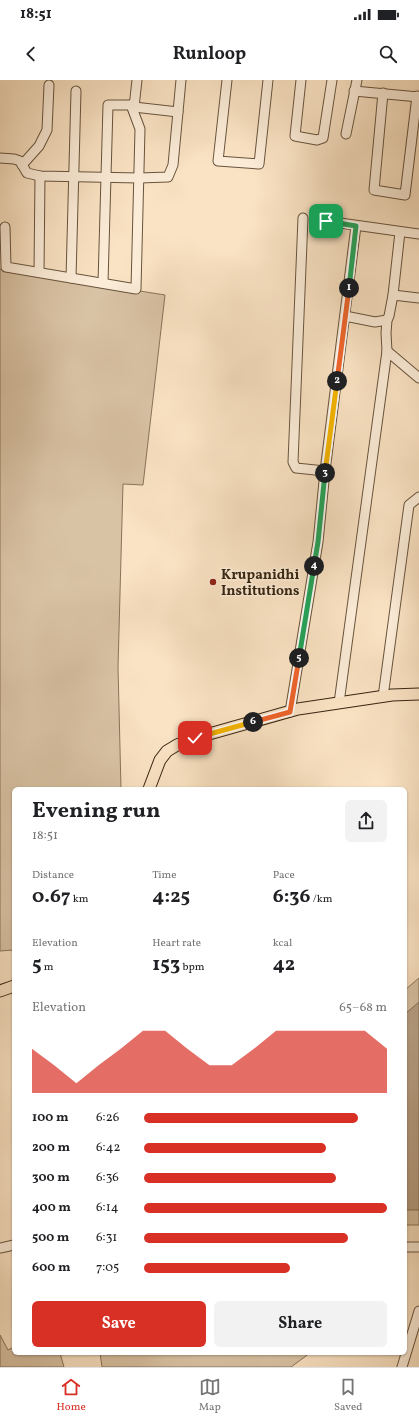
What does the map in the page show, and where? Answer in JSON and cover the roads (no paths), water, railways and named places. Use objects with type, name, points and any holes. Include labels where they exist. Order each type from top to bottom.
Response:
[{"type":"main road","points":[[150,787],[160,760],[167,751],[177,745],[212,733],[298,710],[383,697],[419,694]]},
{"type":"main road","points":[[0,991],[12,987]]},
{"type":"street","points":[[6,227],[6,267],[136,289],[140,129],[132,106],[136,80]]},
{"type":"street","points":[[0,158],[20,161],[27,173],[40,176],[106,178],[168,177],[173,165],[181,80]]},
{"type":"street","points":[[227,80],[218,161],[259,164],[268,80]]},
{"type":"street","points":[[301,80],[295,136],[317,140],[323,138],[332,80]]},
{"type":"street","points":[[346,134],[356,80]]},
{"type":"street","points":[[22,165],[39,146],[47,130],[49,85]]},
{"type":"street","points":[[71,278],[76,91]]},
{"type":"street","points":[[354,91],[383,93],[418,96],[418,107],[405,195],[374,190],[383,93]]},
{"type":"street","points":[[102,283],[108,105],[132,106],[178,112]]},
{"type":"street","points":[[39,272],[40,176]]},
{"type":"street","points":[[303,218],[293,462],[296,468],[325,471]]},
{"type":"street","points":[[326,221],[419,234]]},
{"type":"street","points":[[290,712],[318,542],[325,471],[356,226]]},
{"type":"street","points":[[339,703],[387,351],[387,320],[393,295],[400,232]]},
{"type":"street","points":[[393,295],[419,298]]},
{"type":"street","points":[[345,316],[375,322],[387,320]]},
{"type":"street","points":[[387,351],[419,378]]},
{"type":"street","points":[[383,697],[409,505],[419,497]]},
{"type":"street","points":[[0,1248],[12,1245]]},
{"type":"street","points":[[407,1247],[419,1248]]},
{"type":"street","points":[[407,1350],[419,1310]]},
{"type":"street","points":[[402,1367],[406,1355]]},
{"type":"place","name":"Krupanidhi Institutions","points":[[213,582]]}]
